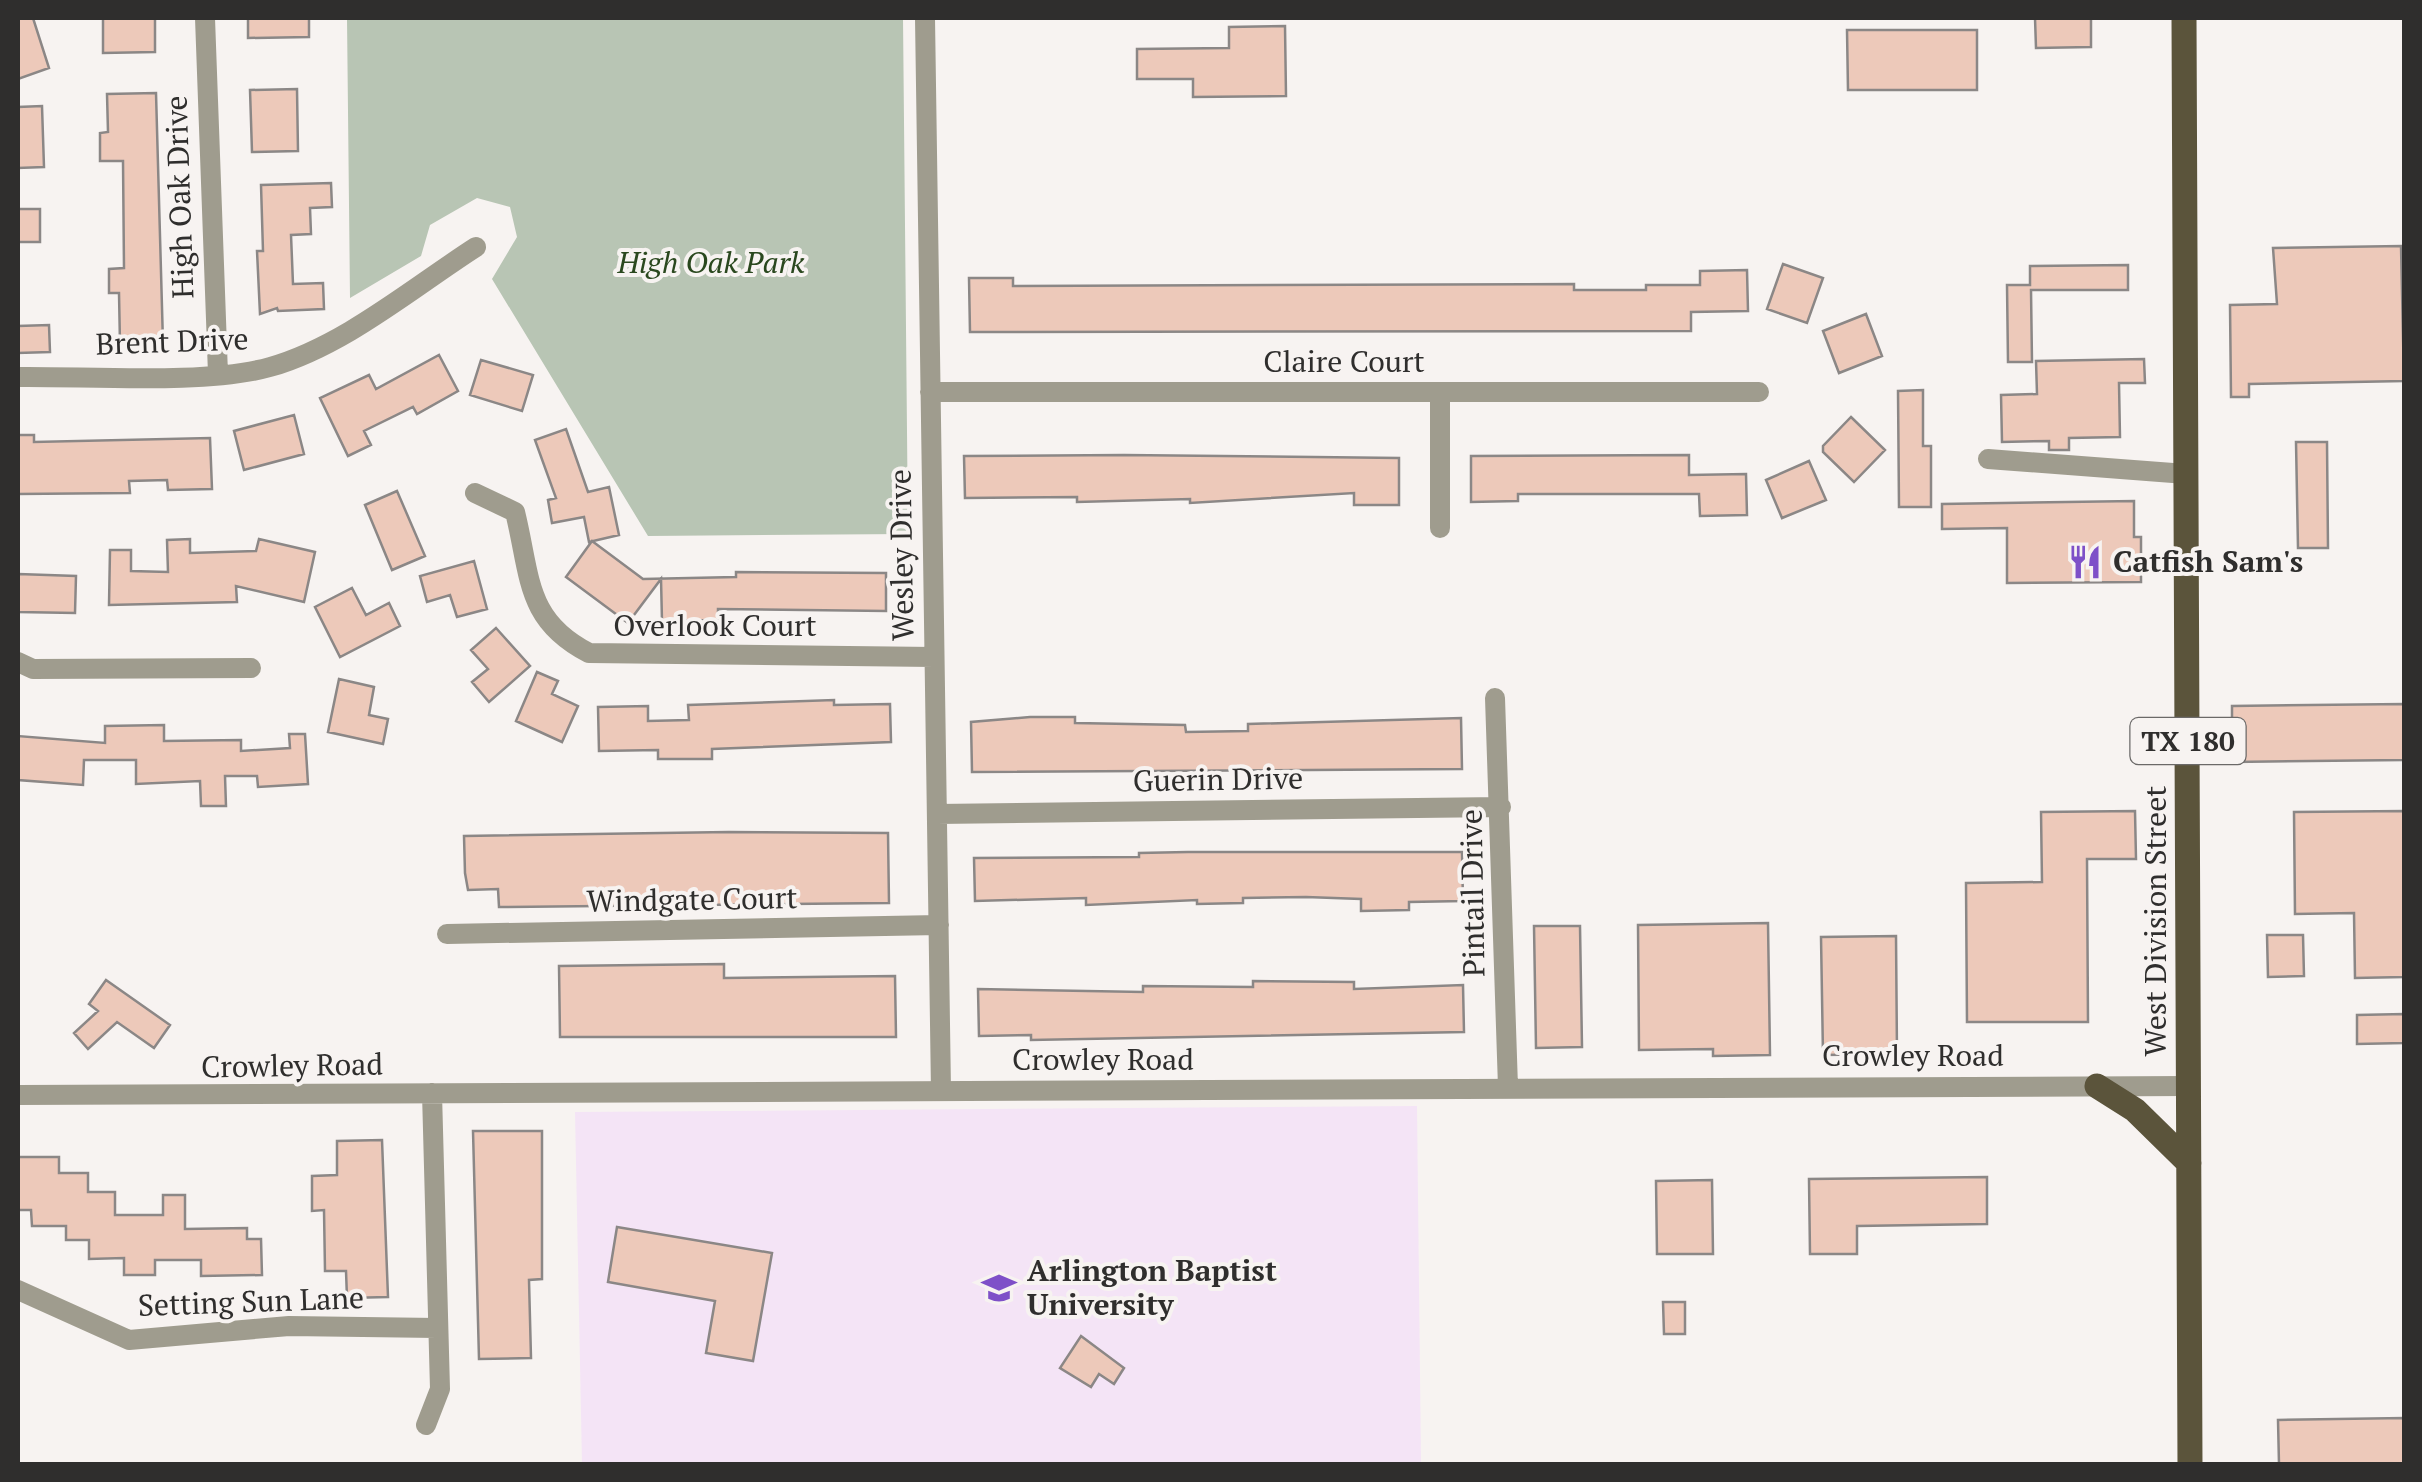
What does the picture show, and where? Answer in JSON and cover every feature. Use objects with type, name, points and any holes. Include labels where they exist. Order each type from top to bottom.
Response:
[{"type":"main road","name":"West Division Street","points":[[2184,18],[2190,1464]]},
{"type":"main road","points":[[2096,1086],[2136,1110],[2188,1162]]},
{"type":"street","name":"High Oak Drive","points":[[205,18],[218,374]]},
{"type":"street","name":"Wesley Drive","points":[[924,18],[941,1091]]},
{"type":"street","name":"Brent Drive","points":[[18,377],[218,374],[267,368],[296,358],[476,247]]},
{"type":"street","name":"Claire Court","points":[[930,392],[1759,392]]},
{"type":"street","points":[[1440,392],[1440,528]]},
{"type":"street","points":[[1988,459],[2186,474]]},
{"type":"street","name":"Overlook Court","points":[[475,493],[514,512],[542,618],[558,637],[589,653],[934,656]]},
{"type":"street","points":[[18,662],[33,669],[251,668]]},
{"type":"street","name":"Pintail Drive","points":[[1495,698],[1508,1087]]},
{"type":"street","name":"Guerin Drive","points":[[937,814],[1501,807]]},
{"type":"street","name":"Windgate Court","points":[[447,934],[938,925]]},
{"type":"street","name":"Crowley Road","points":[[18,1094],[2188,1086]]},
{"type":"street","points":[[426,1425],[440,1389],[432,1094]]},
{"type":"street","name":"Setting Sun Lane","points":[[18,1290],[130,1340],[290,1326],[438,1328]]},
{"type":"shaded area","name":"Arlington Baptist University","points":[[1417,1106],[1421,1464],[582,1464],[575,1112]]},
{"type":"green space","name":"High Oak Park","points":[[347,18],[903,18],[908,534],[648,536],[492,279],[517,237],[510,207],[477,198],[430,225],[421,256],[350,298]]},
{"type":"building","points":[[18,18],[33,18],[49,68],[18,79]]},
{"type":"building","points":[[103,18],[155,18],[155,52],[103,53]]},
{"type":"building","points":[[248,18],[309,18],[309,37],[248,38]]},
{"type":"building","points":[[2035,18],[2091,18],[2091,47],[2036,48]]},
{"type":"building","points":[[1285,26],[1286,96],[1193,97],[1193,79],[1137,79],[1137,49],[1229,48],[1229,27]]},
{"type":"building","points":[[1847,30],[1977,30],[1977,90],[1848,90]]},
{"type":"building","points":[[297,89],[298,151],[252,152],[250,90]]},
{"type":"building","points":[[156,93],[163,343],[120,344],[119,293],[109,293],[109,269],[124,268],[123,161],[100,161],[100,133],[108,132],[107,94]]},
{"type":"building","points":[[42,106],[44,167],[18,168],[18,107]]},
{"type":"building","points":[[331,183],[332,207],[310,208],[311,234],[291,235],[293,284],[323,283],[324,309],[277,308],[260,314],[257,251],[263,251],[261,185]]},
{"type":"building","points":[[18,209],[40,209],[40,242],[18,242]]},
{"type":"building","points":[[2401,246],[2404,381],[2249,384],[2249,397],[2231,397],[2230,305],[2277,304],[2273,248]]},
{"type":"building","points":[[1783,264],[1823,278],[1807,323],[1767,309]]},
{"type":"building","points":[[2128,265],[2128,290],[2031,290],[2032,362],[2008,362],[2007,285],[2030,285],[2030,266]]},
{"type":"building","points":[[1747,270],[1748,311],[1691,312],[1691,331],[970,332],[969,278],[1013,278],[1013,286],[1574,284],[1574,290],[1646,290],[1646,285],[1700,285],[1700,271]]},
{"type":"building","points":[[1866,314],[1882,356],[1839,373],[1823,331]]},
{"type":"building","points":[[49,325],[50,352],[18,353],[18,326]]},
{"type":"building","points":[[439,355],[458,391],[417,414],[413,407],[364,431],[371,445],[348,456],[320,398],[369,375],[376,389]]},
{"type":"building","points":[[2144,359],[2145,383],[2119,383],[2120,437],[2069,438],[2069,450],[2049,450],[2049,441],[2002,442],[2001,395],[2037,394],[2036,361]]},
{"type":"building","points":[[481,360],[533,375],[522,411],[470,395]]},
{"type":"building","points":[[1923,390],[1923,446],[1931,446],[1931,507],[1899,507],[1898,391]]},
{"type":"building","points":[[294,415],[304,454],[244,470],[234,431]]},
{"type":"building","points":[[1851,417],[1885,450],[1854,482],[1823,452],[1823,446]]},
{"type":"building","points":[[566,429],[588,492],[609,487],[619,535],[589,542],[584,517],[552,523],[548,500],[556,498],[535,440]]},
{"type":"building","points":[[18,435],[34,435],[34,442],[210,438],[212,489],[168,490],[167,480],[129,481],[130,493],[18,494]]},
{"type":"building","points":[[2296,442],[2327,442],[2328,548],[2298,548]]},
{"type":"building","points":[[1689,455],[1689,475],[1746,474],[1747,515],[1700,516],[1699,494],[1518,494],[1518,501],[1471,502],[1471,456]]},
{"type":"building","points":[[964,456],[1399,458],[1399,505],[1354,505],[1354,493],[1190,503],[1190,499],[1077,502],[1077,497],[965,498]]},
{"type":"building","points":[[1809,461],[1826,500],[1782,518],[1766,480]]},
{"type":"building","points":[[397,491],[425,556],[392,570],[365,505]]},
{"type":"building","points":[[2134,501],[2134,537],[2141,537],[2141,582],[2007,583],[2007,528],[1942,529],[1942,504]]},
{"type":"building","points":[[190,539],[190,553],[256,551],[259,539],[315,552],[304,602],[236,586],[237,602],[109,605],[110,550],[131,550],[131,571],[168,572],[167,540]]},
{"type":"building","points":[[592,541],[643,579],[736,577],[736,572],[886,573],[886,611],[718,609],[718,620],[662,621],[661,579],[628,623],[566,577]]},
{"type":"building","points":[[474,561],[487,609],[457,617],[450,595],[427,602],[420,576]]},
{"type":"building","points":[[18,574],[76,576],[75,613],[18,612]]},
{"type":"building","points":[[352,588],[366,615],[389,603],[400,626],[340,657],[315,607]]},
{"type":"building","points":[[496,628],[530,666],[489,702],[472,682],[488,669],[471,650]]},
{"type":"building","points":[[537,672],[558,681],[552,694],[578,706],[562,742],[516,721]]},
{"type":"building","points":[[339,679],[374,687],[369,715],[388,719],[383,744],[328,732]]},
{"type":"building","points":[[834,700],[834,705],[890,704],[891,742],[712,749],[712,759],[658,759],[658,750],[599,751],[598,707],[648,706],[648,721],[689,720],[688,705]]},
{"type":"building","points":[[2404,704],[2404,760],[2232,762],[2232,706]]},
{"type":"building","points":[[1075,717],[1075,723],[1185,725],[1186,732],[1248,731],[1248,724],[1461,718],[1462,769],[972,772],[971,722]]},
{"type":"building","points":[[164,725],[164,741],[241,740],[241,751],[290,748],[289,734],[305,734],[308,784],[258,787],[257,776],[225,776],[226,806],[201,806],[200,781],[136,784],[136,760],[84,760],[83,785],[18,780],[18,736],[105,743],[105,726]]},
{"type":"building","points":[[2135,811],[2136,859],[2087,859],[2088,1022],[1967,1022],[1966,883],[2042,882],[2041,812]]},
{"type":"building","points":[[2404,811],[2404,977],[2355,978],[2354,913],[2295,914],[2294,812]]},
{"type":"building","points":[[888,833],[889,903],[499,907],[498,889],[468,890],[464,836]]},
{"type":"building","points":[[1462,852],[1463,901],[1409,902],[1409,910],[1361,911],[1361,899],[1306,897],[1243,898],[1243,903],[1197,904],[1197,900],[1086,905],[1086,898],[975,901],[974,858],[1139,857],[1139,853]]},
{"type":"building","points":[[1768,923],[1770,1055],[1713,1056],[1713,1049],[1639,1050],[1638,925]]},
{"type":"building","points":[[1534,926],[1580,926],[1582,1047],[1536,1048]]},
{"type":"building","points":[[2267,935],[2303,935],[2304,976],[2268,977]]},
{"type":"building","points":[[1896,936],[1897,1054],[1823,1055],[1821,937]]},
{"type":"building","points":[[724,964],[724,978],[895,976],[896,1037],[560,1037],[559,966]]},
{"type":"building","points":[[106,980],[170,1025],[154,1048],[117,1022],[88,1049],[74,1033],[98,1011],[89,1004]]},
{"type":"building","points":[[1253,981],[1354,982],[1354,989],[1463,985],[1464,1032],[1031,1040],[1031,1035],[979,1036],[978,989],[1143,992],[1143,986],[1253,987]]},
{"type":"building","points":[[2404,1014],[2404,1043],[2357,1044],[2357,1015]]},
{"type":"building","points":[[473,1131],[542,1131],[542,1279],[529,1280],[531,1358],[479,1359]]},
{"type":"building","points":[[382,1140],[388,1297],[347,1298],[346,1271],[325,1271],[324,1210],[312,1211],[312,1176],[337,1175],[337,1141]]},
{"type":"building","points":[[18,1157],[59,1157],[59,1173],[88,1173],[88,1192],[115,1192],[115,1215],[163,1215],[163,1195],[185,1195],[185,1229],[247,1228],[247,1239],[261,1239],[262,1275],[201,1276],[201,1260],[155,1260],[155,1275],[124,1275],[124,1258],[89,1259],[89,1240],[66,1240],[66,1226],[32,1226],[31,1210],[18,1210]]},
{"type":"building","points":[[1987,1177],[1987,1224],[1857,1226],[1857,1254],[1810,1254],[1809,1179]]},
{"type":"building","points":[[1712,1180],[1713,1254],[1657,1254],[1656,1181]]},
{"type":"building","points":[[617,1227],[772,1253],[753,1361],[706,1353],[715,1301],[608,1282]]},
{"type":"building","points":[[1663,1302],[1685,1302],[1685,1334],[1664,1334]]},
{"type":"building","points":[[1081,1336],[1124,1368],[1114,1384],[1099,1374],[1091,1387],[1060,1368]]},
{"type":"building","points":[[2404,1418],[2404,1463],[2279,1464],[2278,1420]]},
{"type":"place","name":"Catfish Sam's","points":[[2085,562]]},
{"type":"place","name":"Arlington Baptist University","points":[[999,1288]]}]
